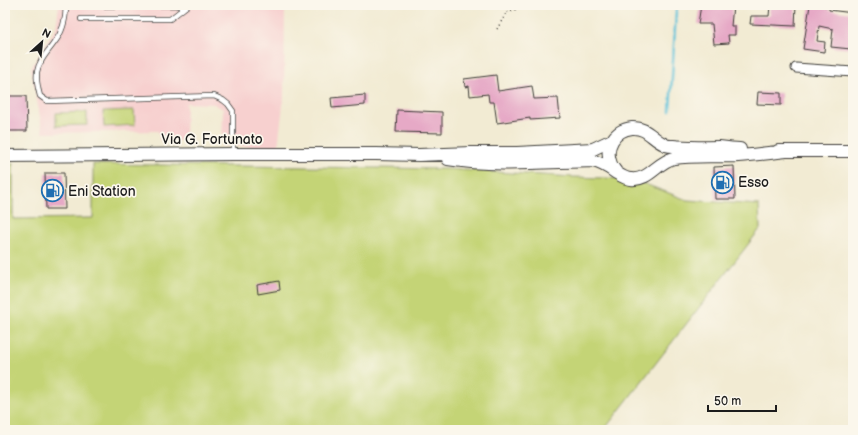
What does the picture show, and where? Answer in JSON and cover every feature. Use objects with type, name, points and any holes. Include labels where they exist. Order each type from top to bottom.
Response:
[{"type":"main road","points":[[419,155],[517,153],[593,149],[612,140],[621,132],[633,128],[641,129],[649,133],[664,145],[680,147],[720,147],[786,151],[853,151]]},
{"type":"main road","points":[[655,138],[660,154],[655,169]]},
{"type":"main road","points":[[612,140],[608,157],[616,172]]},
{"type":"main road","points":[[419,155],[476,163],[593,161],[600,163],[623,177],[640,179],[673,158],[739,156],[786,151]]},
{"type":"main road","name":"Via G. Fortunato","points":[[5,156],[233,154],[419,155]]},
{"type":"street","points":[[796,68],[853,72]]},
{"type":"lane","points":[[187,6],[66,6],[65,20],[62,30],[41,60],[37,72],[37,86],[40,96],[47,101],[214,96],[223,100],[233,111],[233,154]]},
{"type":"lane","points":[[81,19],[170,19],[187,6]]},
{"type":"path","points":[[497,29],[507,12],[534,5]]},
{"type":"shaded area","points":[[59,5],[285,5],[284,97],[278,147],[222,146],[223,109],[214,104],[186,103],[185,140],[160,141],[158,131],[43,133],[31,68],[56,28]]},
{"type":"green space","points":[[134,110],[135,125],[104,127],[103,111]]},
{"type":"green space","points":[[87,112],[87,125],[56,126],[56,113]]},
{"type":"green space","points":[[5,164],[13,164],[13,219],[93,218],[93,164],[447,169],[632,179],[687,200],[759,205],[760,229],[604,430],[5,430]]},
{"type":"building","points":[[701,5],[733,5],[731,26],[735,26],[735,35],[728,35],[729,43],[714,44],[712,24],[698,24]]},
{"type":"building","points":[[770,5],[796,5],[795,26],[750,24],[751,16],[769,16]]},
{"type":"building","points":[[810,5],[829,7],[829,10],[853,13],[853,37],[851,49],[831,47],[833,29],[819,26],[817,41],[825,42],[824,52],[803,49]]},
{"type":"building","points":[[496,75],[498,91],[532,86],[534,99],[558,98],[560,118],[530,120],[530,118],[497,123],[494,102],[489,102],[488,94],[470,96],[469,86],[465,87],[464,79]]},
{"type":"building","points":[[758,92],[781,93],[781,105],[757,104]]},
{"type":"building","points":[[365,95],[365,105],[332,108],[331,98]]},
{"type":"building","points":[[6,96],[26,96],[27,131],[7,131]]},
{"type":"building","points":[[397,110],[442,112],[442,133],[396,132]]},
{"type":"building","points":[[734,166],[735,199],[715,199],[714,167]]},
{"type":"building","points":[[45,173],[64,173],[65,209],[46,209]]},
{"type":"building","points":[[279,281],[280,290],[258,294],[257,285]]},
{"type":"waterway","points":[[670,111],[676,11],[678,5]]},
{"type":"place","name":"Esso","points":[[723,182]]},
{"type":"place","name":"Eni Station","points":[[53,191]]}]
